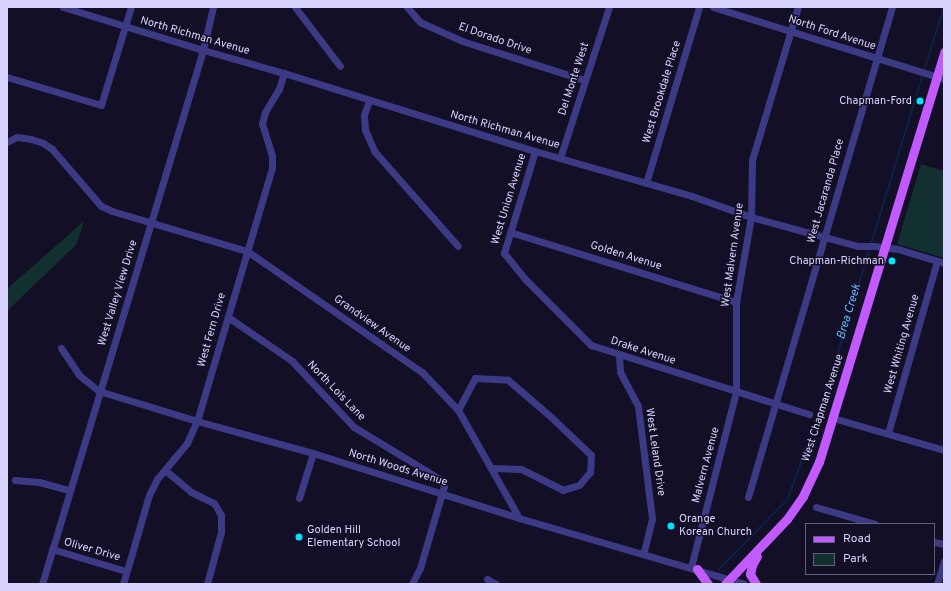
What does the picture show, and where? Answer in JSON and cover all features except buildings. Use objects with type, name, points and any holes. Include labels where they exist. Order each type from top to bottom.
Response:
[{"type":"main road","name":"West Chapman Avenue","points":[[727,582],[787,519],[803,496],[822,454],[944,52]]},
{"type":"main road","points":[[756,584],[751,577],[750,570],[762,546]]},
{"type":"main road","points":[[694,568],[708,584]]},
{"type":"street","name":"North Richman Avenue","points":[[63,7],[125,27],[284,73],[369,101],[646,183],[751,217],[824,237],[866,247],[885,247],[940,262]]},
{"type":"street","points":[[7,76],[101,105],[130,7]]},
{"type":"street","name":"West Valley View Drive","points":[[42,584],[69,490],[203,50],[213,7]]},
{"type":"street","points":[[295,7],[340,66]]},
{"type":"street","name":"El Dorado Drive","points":[[407,7],[420,22],[462,41],[584,80]]},
{"type":"street","name":"Del Monte West","points":[[560,158],[584,80],[609,7]]},
{"type":"street","name":"West Brookdale Place","points":[[646,183],[699,7]]},
{"type":"street","name":"North Ford Avenue","points":[[713,7],[936,77]]},
{"type":"street","name":"West Malvern Avenue","points":[[736,392],[736,302],[751,217],[752,160],[798,7]]},
{"type":"street","name":"West Jacaranda Place","points":[[748,496],[892,7]]},
{"type":"street","name":"West Fern Drive","points":[[123,584],[148,495],[165,470],[187,443],[197,421],[272,168],[272,156],[262,124],[265,112],[279,89],[284,73]]},
{"type":"street","points":[[369,101],[364,115],[365,130],[375,152],[458,246]]},
{"type":"street","name":"Grandview Avenue","points":[[7,142],[18,137],[43,143],[52,149],[101,206],[112,211],[247,251],[422,372],[458,410],[519,518]]},
{"type":"street","name":"West Union Avenue","points":[[504,253],[535,151]]},
{"type":"street","name":"Golden Avenue","points":[[510,232],[736,302]]},
{"type":"street","name":"Drake Avenue","points":[[504,253],[524,278],[591,346],[619,356],[809,414]]},
{"type":"street","name":"West Whiting Avenue","points":[[888,433],[940,262]]},
{"type":"street","name":"North Lois Lane","points":[[228,317],[292,361],[354,427],[443,482],[444,486],[442,493]]},
{"type":"street","name":"North Woods Avenue","points":[[61,348],[79,375],[99,391],[197,421],[313,453],[519,518],[694,568],[727,582],[744,584]]},
{"type":"street","name":"West Leland Drive","points":[[619,356],[620,372],[638,406],[652,519],[643,554]]},
{"type":"street","points":[[458,410],[475,378],[508,380],[551,417],[591,455],[590,472],[579,485],[563,490],[521,469],[492,468]]},
{"type":"street","name":"Malvern Avenue","points":[[694,568],[736,392]]},
{"type":"street","points":[[833,418],[944,450]]},
{"type":"street","points":[[299,498],[313,453]]},
{"type":"street","points":[[165,470],[191,492],[214,503],[221,515],[221,532],[207,584]]},
{"type":"street","points":[[15,480],[39,482],[69,490]]},
{"type":"street","points":[[412,582],[420,568],[442,493]]},
{"type":"street","points":[[816,506],[872,523]]},
{"type":"street","name":"Oliver Drive","points":[[52,549],[126,571]]},
{"type":"street","points":[[937,584],[944,561]]},
{"type":"street","points":[[487,579],[496,584]]},
{"type":"green space","points":[[921,164],[944,171],[944,258],[897,244]]},
{"type":"green space","points":[[84,221],[76,245],[7,311],[7,289]]},
{"type":"waterway","name":"Brea Creek","points":[[924,71],[944,7]]},
{"type":"waterway","name":"Brea Creek","points":[[719,569],[787,500],[817,421],[923,75]]},
{"type":"place","name":"Chapman-Ford","points":[[920,101]]},
{"type":"place","name":"Chapman-Richman","points":[[892,261]]},
{"type":"place","name":"Orange Korean Church","points":[[671,526]]},
{"type":"place","name":"Golden Hill Elementary School","points":[[299,537]]}]
